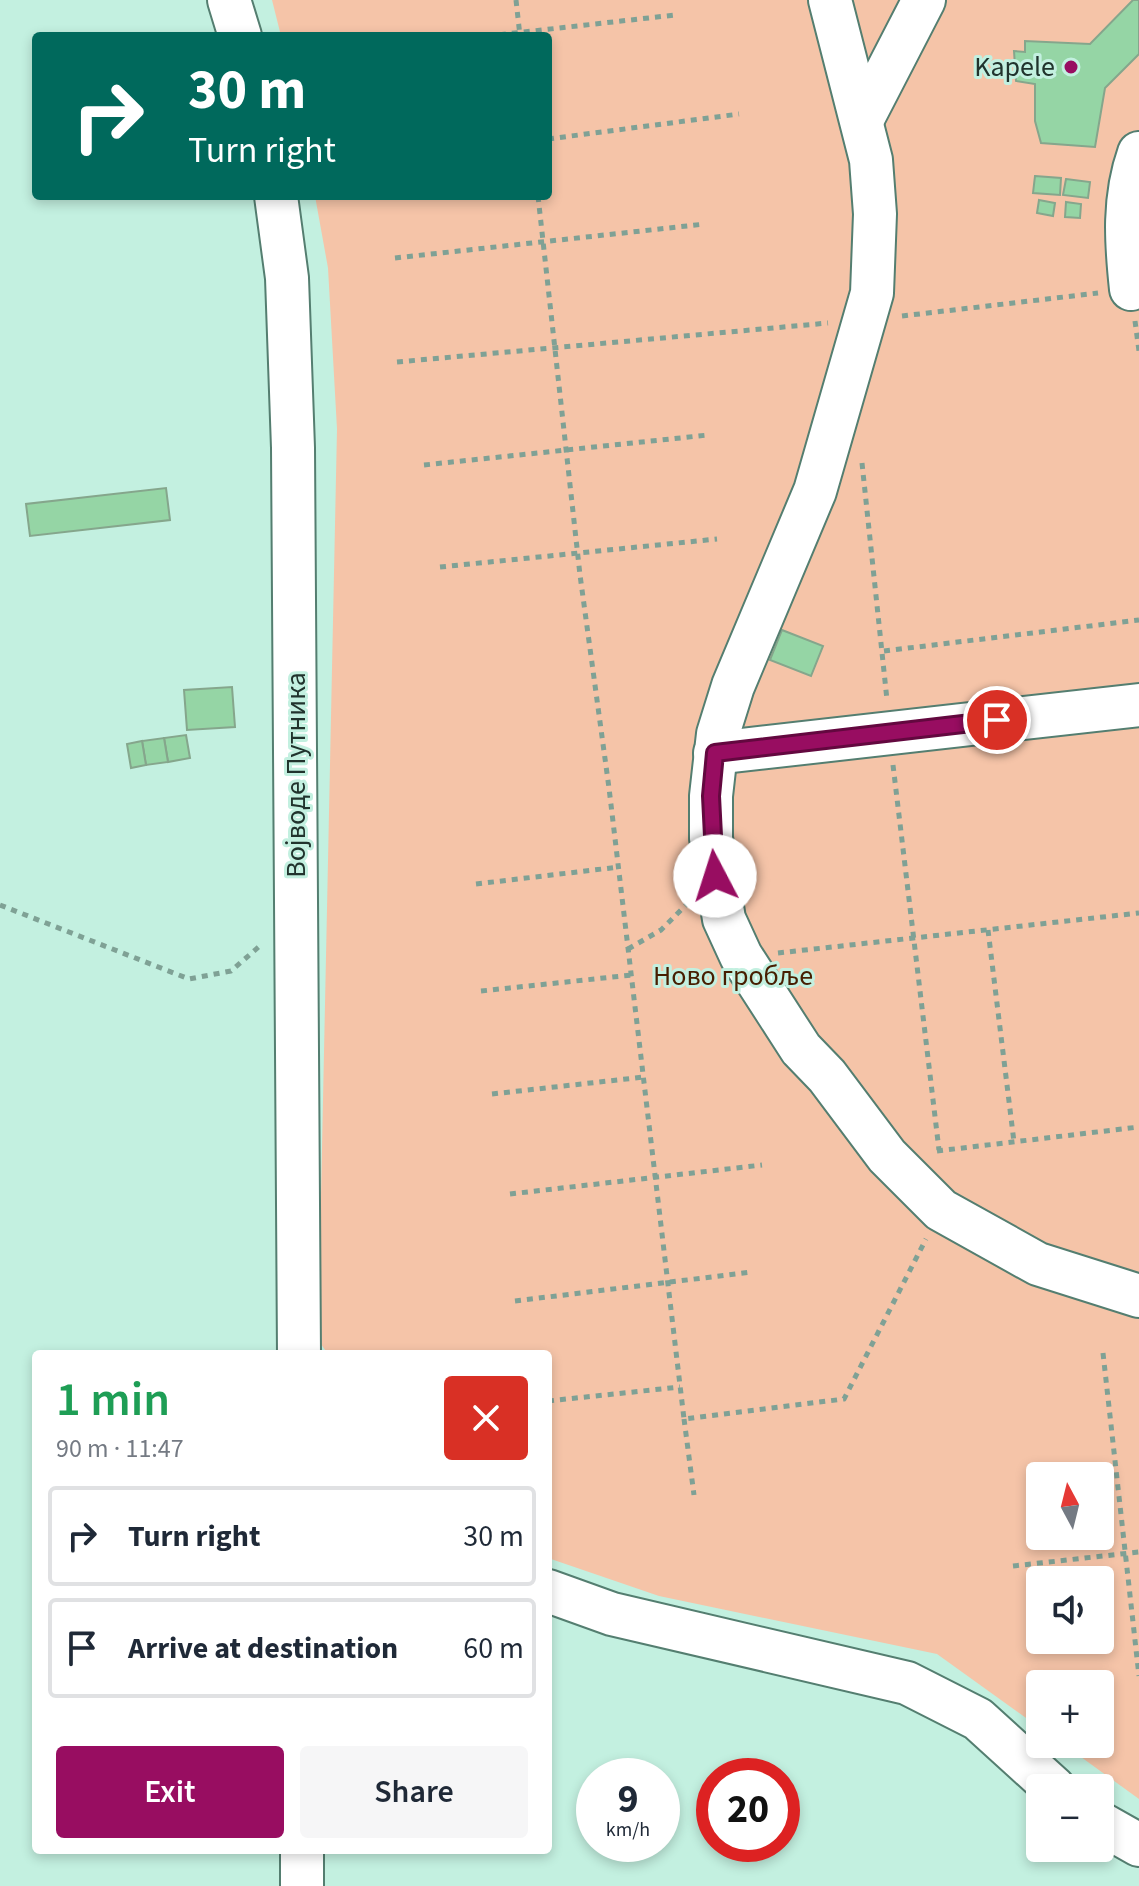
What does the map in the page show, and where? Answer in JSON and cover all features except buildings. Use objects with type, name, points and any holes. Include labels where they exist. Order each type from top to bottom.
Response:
[{"type":"street","points":[[229,0],[239,32]]},
{"type":"street","points":[[832,3],[862,24],[884,27],[906,18],[922,0]]},
{"type":"street","points":[[862,120],[922,0]]},
{"type":"street","points":[[832,3],[871,160],[875,214],[872,293],[815,491],[733,686],[715,753],[711,796],[715,876],[724,919],[741,956],[801,1049],[887,1156],[941,1210],[1038,1264],[1139,1296]]},
{"type":"street","points":[[1131,289],[1127,246],[1129,182],[1139,153]]},
{"type":"street","name":"Војводе Путника","points":[[277,200],[287,278],[293,448],[303,1349]]},
{"type":"street","points":[[715,753],[1139,705]]},
{"type":"street","points":[[552,1592],[612,1614],[907,1683],[978,1719],[1039,1774]]},
{"type":"street","points":[[1114,1831],[1139,1845]]},
{"type":"street","points":[[302,1854],[302,1886]]},
{"type":"path","points":[[516,0],[520,32]]},
{"type":"path","points":[[536,32],[675,15]]},
{"type":"path","points":[[552,138],[739,114]]},
{"type":"path","points":[[539,200],[578,552],[694,1495]]},
{"type":"path","points":[[395,258],[705,224]]},
{"type":"path","points":[[397,362],[867,319],[1131,289]]},
{"type":"path","points":[[424,465],[708,435]]},
{"type":"path","points":[[861,449],[884,651],[889,731],[939,1150]]},
{"type":"path","points":[[440,567],[717,539]]},
{"type":"path","points":[[884,651],[1139,620]]},
{"type":"path","points":[[476,884],[619,867]]},
{"type":"path","points":[[628,949],[661,930],[715,876]]},
{"type":"path","points":[[0,905],[189,979],[231,971],[268,939],[296,931]]},
{"type":"path","points":[[741,956],[1139,913]]},
{"type":"path","points":[[988,930],[1014,1142]]},
{"type":"path","points":[[481,991],[632,975]]},
{"type":"path","points":[[492,1094],[644,1077]]},
{"type":"path","points":[[887,1156],[1139,1127]]},
{"type":"path","points":[[510,1194],[762,1165]]},
{"type":"path","points":[[684,1419],[844,1399],[941,1210]]},
{"type":"path","points":[[515,1301],[752,1272]]},
{"type":"path","points":[[1103,1353],[1139,1676]]},
{"type":"path","points":[[552,1401],[680,1387]]},
{"type":"path","points":[[1013,1566],[1139,1552]]},
{"type":"green space","name":"Ново гробље","points":[[272,0],[1139,0],[1139,1799],[1114,1781],[1114,1774],[1104,1774],[1082,1758],[1114,1758],[1114,1670],[1026,1670],[1026,1718],[937,1654],[659,1596],[552,1559],[552,1350],[325,1350],[318,1340],[337,429],[328,268],[316,200],[552,200],[552,32],[280,32]]},
{"type":"place","name":"Kapele","points":[[1071,67]]},
{"type":"route","points":[[715,876],[711,838],[715,753],[997,720]]}]
